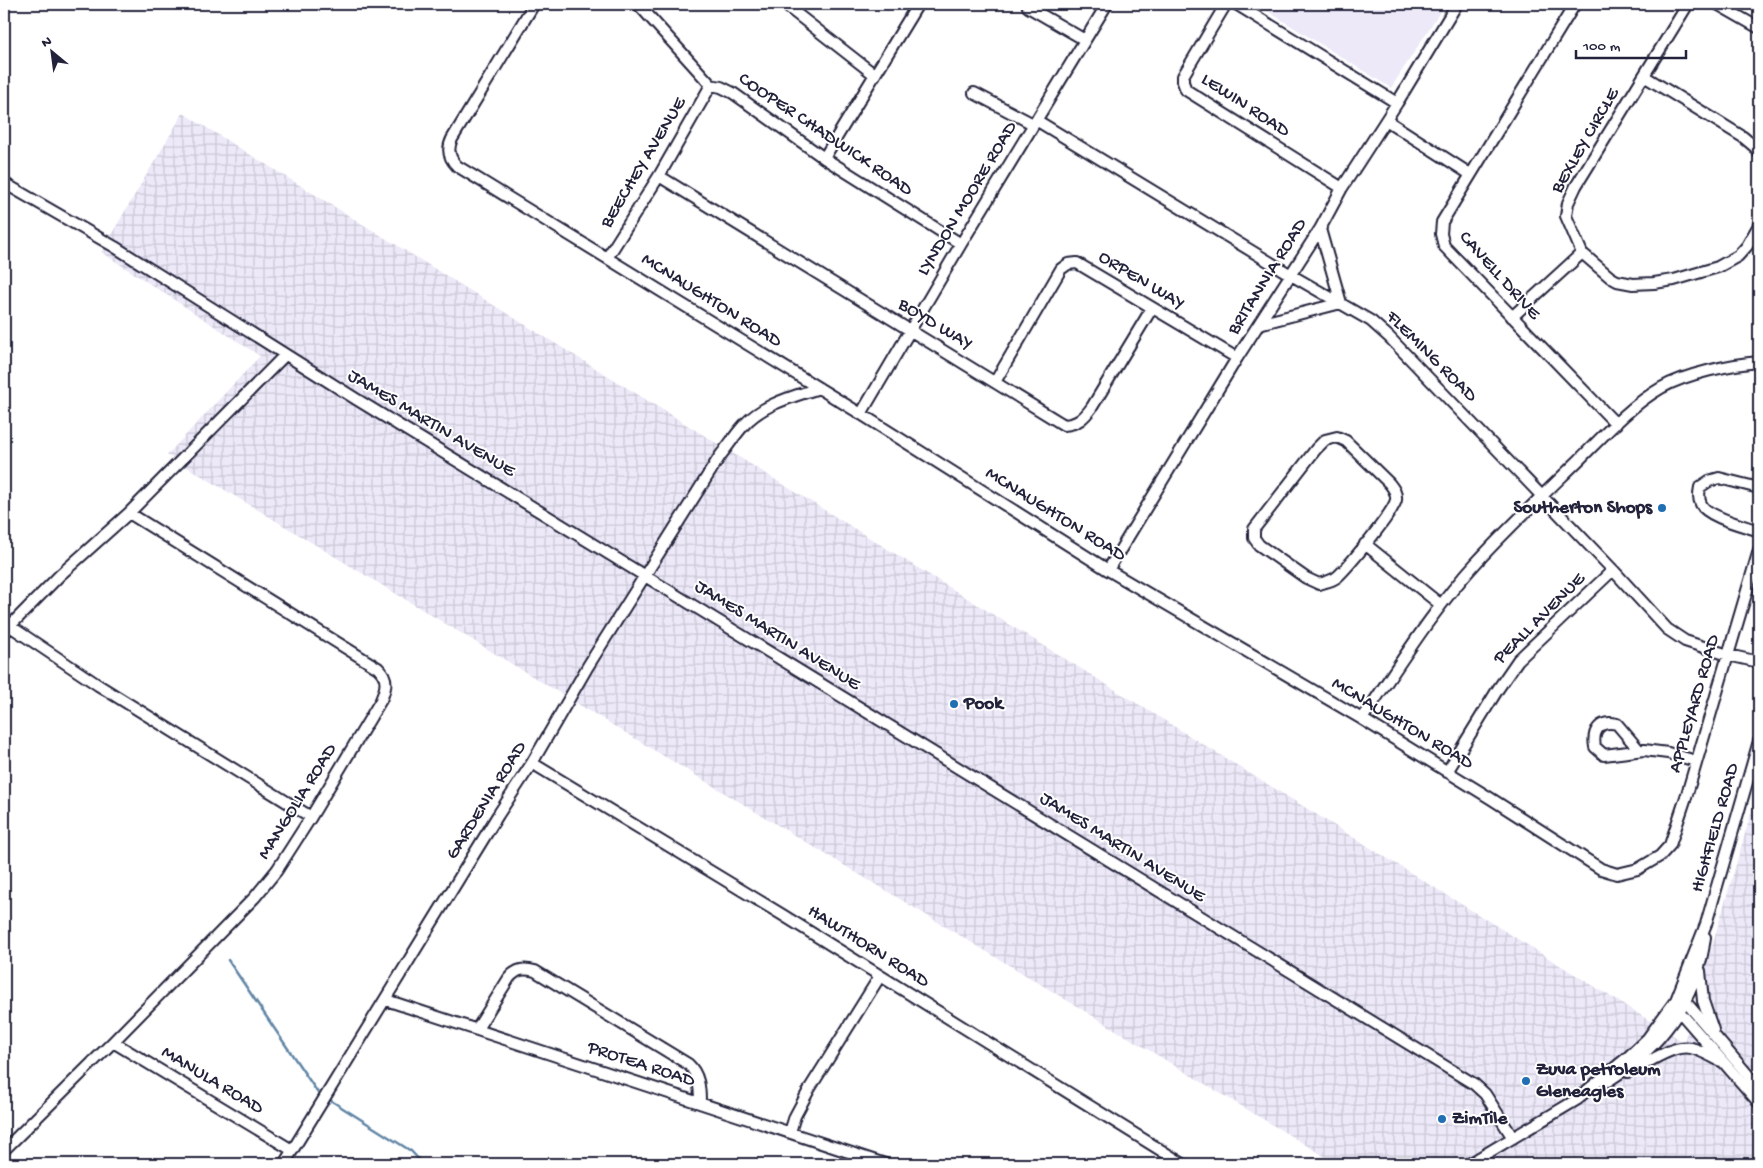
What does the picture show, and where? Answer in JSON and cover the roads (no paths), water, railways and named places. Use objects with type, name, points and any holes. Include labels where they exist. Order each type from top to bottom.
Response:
[{"type":"street","name":"MCNAUGHTON ROAD","points":[[534,4],[449,145],[449,154],[457,166],[861,414],[1108,570],[1362,719],[1601,869],[1621,874],[1638,869],[1654,861]]},
{"type":"street","name":"COOPER CHADWICK ROAD","points":[[638,4],[710,85],[721,87],[733,93],[824,158],[961,244]]},
{"type":"street","points":[[784,4],[875,75]]},
{"type":"street","points":[[824,158],[918,4]]},
{"type":"street","name":"LYNDON MOORE ROAD","points":[[861,414],[1034,122],[1107,4]]},
{"type":"street","name":"LEWIN ROAD","points":[[1226,4],[1183,76],[1186,90],[1342,188]]},
{"type":"street","points":[[1236,4],[1397,103]]},
{"type":"street","name":"BRITANNIA ROAD","points":[[1108,570],[1457,4]]},
{"type":"street","name":"CAVELL DRIVE","points":[[1575,4],[1442,222],[1441,234],[1444,246],[1616,424]]},
{"type":"street","name":"BEXLEY CIRCLE","points":[[1688,4],[1576,186],[1568,203],[1566,216],[1582,253],[1617,281],[1643,284],[1668,281],[1718,267],[1732,260],[1747,246],[1759,225]]},
{"type":"street","points":[[1717,4],[1759,28]]},
{"type":"street","points":[[1028,7],[1085,40]]},
{"type":"street","name":"BEXLEY CIRCLE","points":[[1644,76],[1743,137],[1759,153]]},
{"type":"street","name":"BEECHEY AVENUE","points":[[607,258],[660,176],[710,85]]},
{"type":"street","name":"FLEMING ROAD","points":[[974,93],[1034,122],[1371,321],[1389,337],[1614,570],[1667,629],[1685,641],[1728,655],[1759,662]]},
{"type":"street","points":[[1386,120],[1470,174]]},
{"type":"street","name":"BOYD WAY","points":[[660,176],[1064,425],[1075,424],[1084,418],[1152,308]]},
{"type":"street","name":"JAMES MARTIN AVENUE","points":[[4,183],[115,247],[285,355],[1474,1084],[1485,1094],[1513,1138]]},
{"type":"street","points":[[1259,324],[1341,304],[1320,229]]},
{"type":"street","points":[[1512,317],[1582,253]]},
{"type":"street","name":"ORPEN WAY","points":[[995,382],[1061,270],[1068,264],[1077,263],[1237,358]]},
{"type":"street","points":[[285,355],[209,434],[129,512],[60,575],[7,629],[311,817]]},
{"type":"street","points":[[1362,719],[1441,605],[1475,564],[1639,402],[1679,379],[1744,363],[1759,362]]},
{"type":"street","name":"GARDENIA ROAD","points":[[284,1164],[532,763],[588,666],[720,456],[744,425],[757,413],[783,400],[819,388]]},
{"type":"street","points":[[1337,437],[1346,441],[1395,490],[1396,499],[1393,507],[1365,544],[1335,578],[1319,584],[1306,578],[1259,545],[1254,538],[1254,529],[1325,440],[1337,437]]},
{"type":"street","points":[[1759,488],[1719,478],[1700,488],[1698,496],[1701,504],[1709,513],[1759,531]]},
{"type":"street","name":"MANGOLIA ROAD","points":[[4,1150],[255,897],[276,870],[311,817],[381,700],[386,684],[386,677],[382,672],[129,512]]},
{"type":"street","points":[[1365,544],[1441,605]]},
{"type":"street","name":"APPLEYARD ROAD","points":[[1654,861],[1664,853],[1674,836],[1759,550]]},
{"type":"street","name":"PEALL AVENUE","points":[[1447,772],[1518,660],[1614,570]]},
{"type":"street","name":"HIGHFIELD ROAD","points":[[1680,1004],[1706,924],[1759,741]]},
{"type":"street","points":[[1640,750],[1668,753],[1696,761]]},
{"type":"street","name":"HAWTHORN ROAD","points":[[532,763],[781,914],[1183,1164]]},
{"type":"street","name":"HIGHFIELD ROAD","points":[[1680,1004],[1700,965],[1706,924]]},
{"type":"street","points":[[1700,965],[1702,1001],[1717,1039]]},
{"type":"street","points":[[477,1029],[514,972],[521,969],[535,971],[688,1064],[697,1076],[700,1102]]},
{"type":"street","points":[[790,1132],[795,1116],[810,1088],[880,976]]},
{"type":"street","name":"PROTEA ROAD","points":[[386,1000],[885,1164]]},
{"type":"street","points":[[1573,1102],[1644,1042],[1662,1020],[1680,1004]]},
{"type":"street","points":[[1469,1164],[1613,1078],[1648,1051],[1665,1031],[1680,1004]]},
{"type":"street","points":[[1680,1004],[1717,1039],[1759,1088]]},
{"type":"street","points":[[1680,1004],[1724,1062],[1759,1103]]},
{"type":"street","name":"MANULA ROAD","points":[[113,1042],[292,1150]]},
{"type":"street","points":[[1613,1078],[1632,1071],[1667,1053],[1684,1048],[1692,1048],[1724,1062]]},
{"type":"waterway","points":[[228,960],[318,1093]]},
{"type":"waterway","points":[[330,1100],[411,1151],[423,1164]]},
{"type":"place","name":"Southerton Shops","points":[[1662,508]]},
{"type":"place","name":"Pook","points":[[954,704]]},
{"type":"place","name":"Zuva petroleum Gleneagles","points":[[1526,1081]]},
{"type":"place","name":"ZimTile","points":[[1442,1119]]}]
